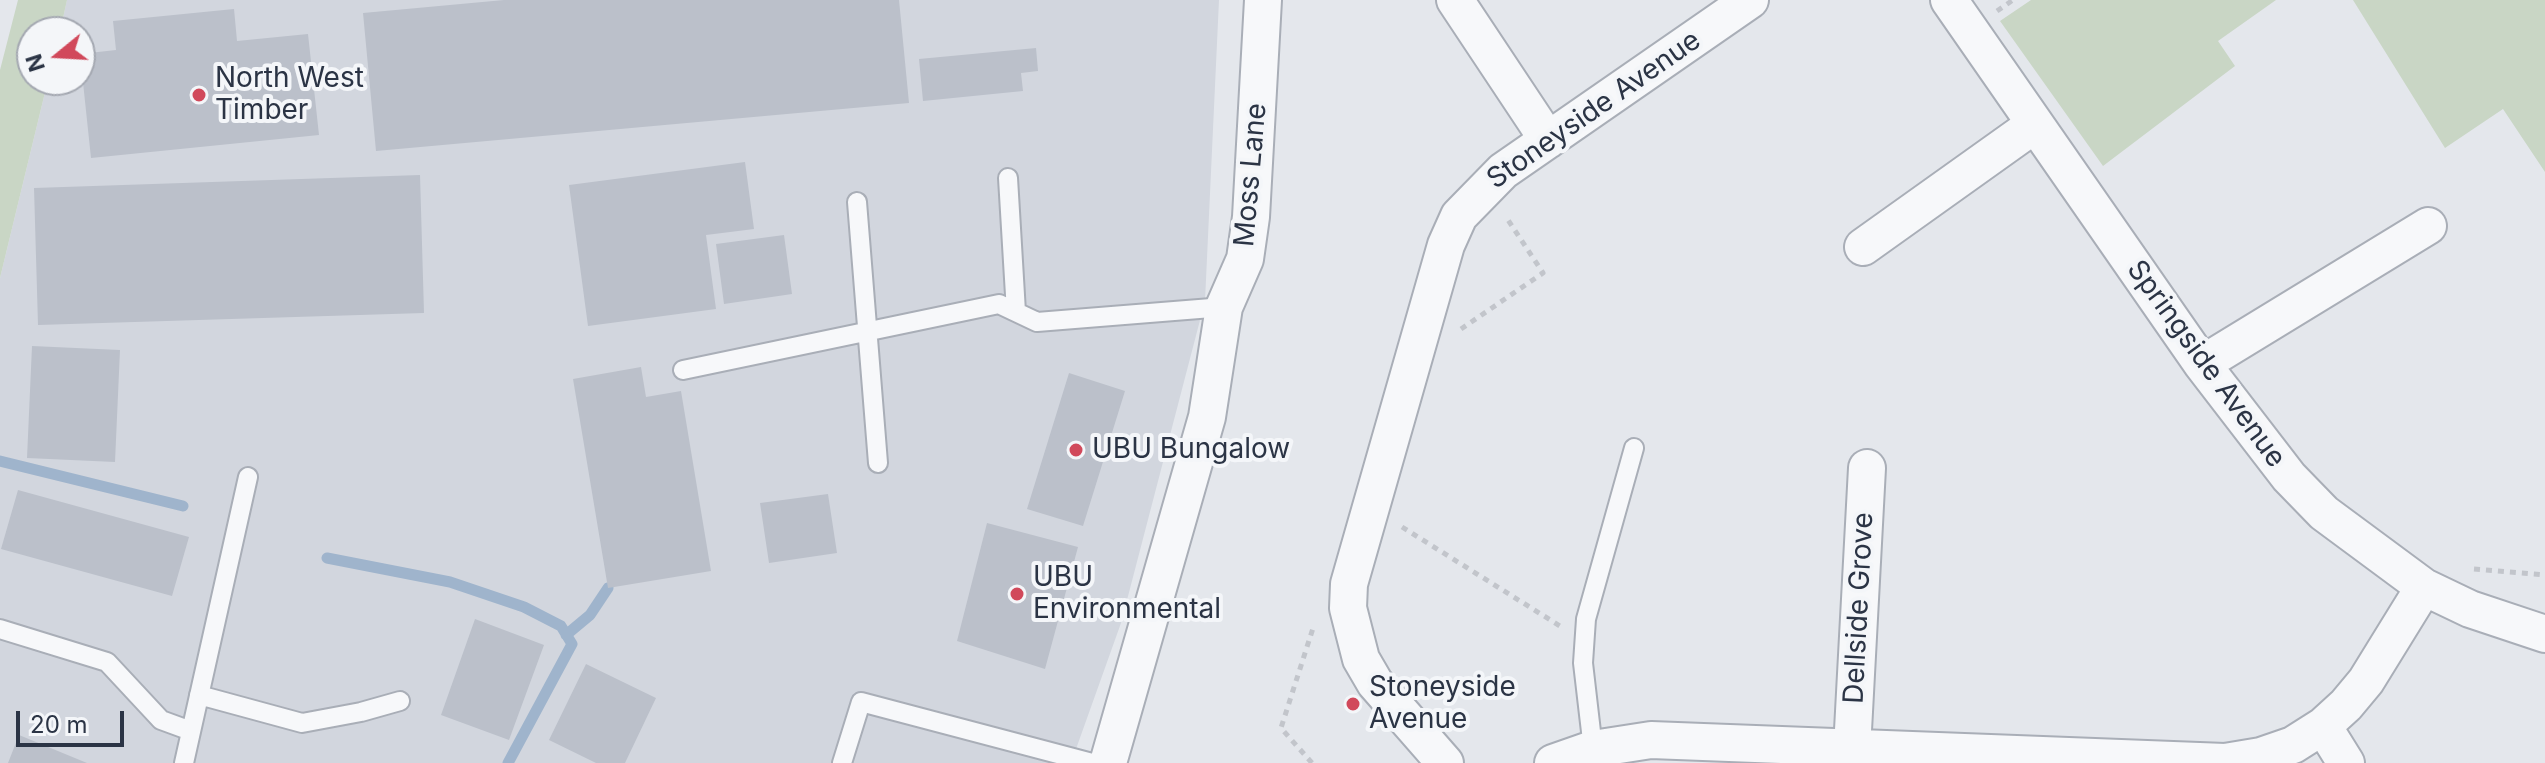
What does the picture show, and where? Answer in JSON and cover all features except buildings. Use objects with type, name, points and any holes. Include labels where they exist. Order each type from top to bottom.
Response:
[{"type":"street","name":"Moss Lane","points":[[1108,763],[1207,417],[1224,307],[1245,259],[1251,217],[1263,0]]},
{"type":"street","points":[[1455,0],[1548,140]]},
{"type":"street","name":"Stoneyside Avenue","points":[[1445,763],[1375,683],[1361,659],[1348,608],[1349,584],[1446,245],[1459,216],[1486,185],[1750,0]]},
{"type":"street","name":"Springside Avenue","points":[[1949,0],[2202,364],[2289,477],[2324,513],[2424,587],[2470,609],[2545,634]]},
{"type":"street","points":[[1883,245],[2034,125]]},
{"type":"street","points":[[2202,364],[2428,226]]},
{"type":"street","name":"Dellside Grove","points":[[1852,749],[1867,468]]},
{"type":"street","points":[[1553,763],[1593,749],[1651,740],[1790,755],[1852,749],[2101,760],[2225,762],[2261,756],[2282,749],[2323,726],[2366,681],[2424,587]]},
{"type":"street","points":[[2323,726],[2346,763]]},
{"type":"lane","points":[[1008,178],[1016,312]]},
{"type":"lane","points":[[857,202],[878,463]]},
{"type":"lane","points":[[683,370],[999,304],[1037,322],[1224,307]]},
{"type":"lane","points":[[1593,749],[1583,663],[1586,619],[1634,448]]},
{"type":"lane","points":[[184,763],[248,477]]},
{"type":"lane","points":[[0,629],[107,662],[161,720],[191,731]]},
{"type":"lane","points":[[199,695],[302,723],[400,701]]},
{"type":"lane","points":[[842,763],[861,702],[1092,763]]},
{"type":"path","points":[[1422,328],[1453,334],[1543,273],[1486,185]]},
{"type":"path","points":[[1371,508],[1585,641]]},
{"type":"path","points":[[1312,763],[1281,728],[1319,609],[1349,584]]},
{"type":"shaded area","points":[[67,0],[1219,0],[1205,301],[1121,623],[1071,763],[0,763],[0,278],[44,96],[96,96],[96,16],[64,16]]},
{"type":"green space","points":[[18,0],[67,0],[64,16],[16,16],[16,96],[44,96],[0,278],[0,70]]},
{"type":"green space","points":[[2031,0],[2276,0],[2218,41],[2235,66],[2103,166],[2000,21]]},
{"type":"green space","points":[[2353,0],[2545,0],[2545,172],[2503,109],[2445,148]]},
{"type":"waterway","points":[[0,461],[183,506]]},
{"type":"waterway","points":[[327,558],[450,582],[524,607],[561,626],[572,644],[508,763]]},
{"type":"waterway","points":[[566,635],[590,615],[608,588]]},
{"type":"place","name":"North West Timber","points":[[199,95]]},
{"type":"place","name":"UBU Bungalow","points":[[1076,450]]},
{"type":"place","name":"UBU Environmental","points":[[1017,594]]},
{"type":"place","name":"Stoneyside Avenue","points":[[1353,704]]}]
